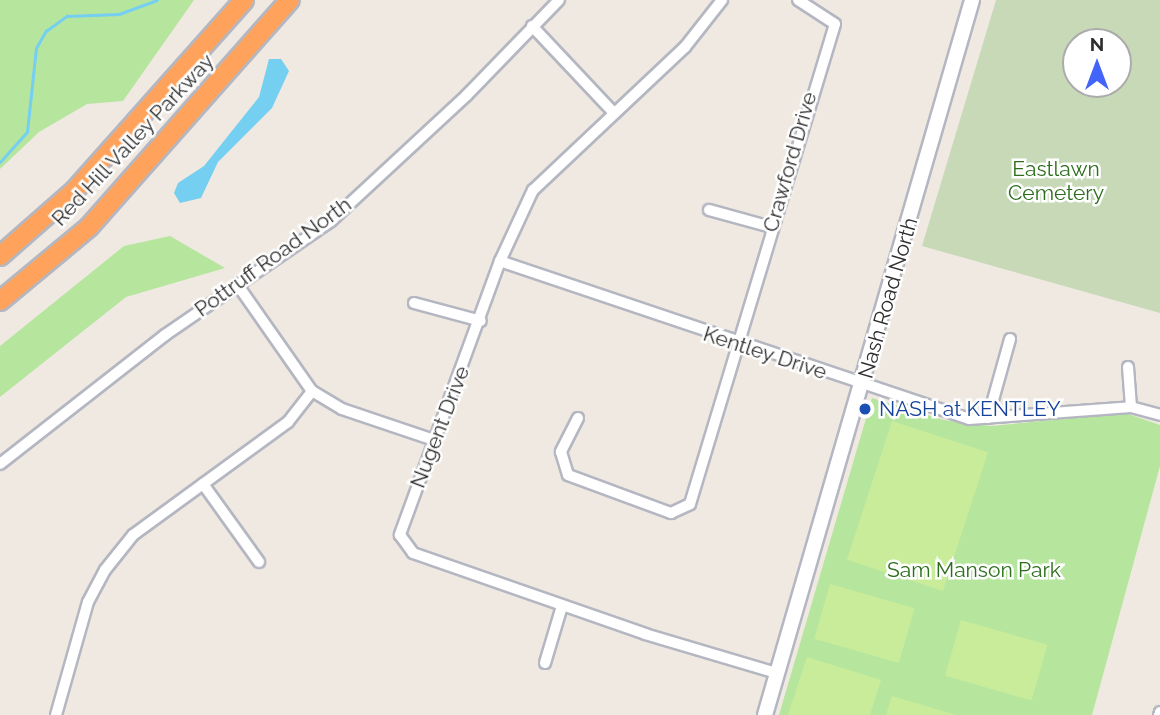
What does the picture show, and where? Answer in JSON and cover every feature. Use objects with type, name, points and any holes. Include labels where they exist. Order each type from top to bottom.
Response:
[{"type":"highway","name":"Red Hill Valley Parkway","points":[[0,256],[75,190],[244,0]]},
{"type":"highway","name":"Red Hill Valley Parkway","points":[[0,301],[89,227],[290,0]]},
{"type":"main road","name":"Nash Road North","points":[[765,715],[864,385],[972,0]]},
{"type":"street","name":"Pottruff Road North","points":[[0,464],[237,284],[331,221],[467,95],[559,0]]},
{"type":"street","name":"Nugent Drive","points":[[722,0],[685,47],[533,190],[500,261],[481,321],[400,535],[404,548],[562,606],[778,673]]},
{"type":"street","name":"Crawford Drive","points":[[578,418],[561,452],[568,475],[671,513],[683,510],[694,493],[771,227],[835,24],[798,0]]},
{"type":"street","points":[[532,26],[614,113]]},
{"type":"street","points":[[709,210],[771,227]]},
{"type":"street","name":"Kentley Drive","points":[[500,261],[738,345],[969,419],[1131,407],[1160,415]]},
{"type":"street","points":[[237,284],[312,391],[351,412],[434,440]]},
{"type":"street","points":[[414,303],[481,321]]},
{"type":"street","points":[[988,418],[1010,339]]},
{"type":"street","points":[[1128,367],[1131,407]]},
{"type":"street","points":[[55,715],[88,602],[105,570],[133,535],[288,422],[312,391]]},
{"type":"street","points":[[203,484],[259,562]]},
{"type":"street","points":[[545,663],[562,606]]},
{"type":"green space","points":[[0,0],[194,0],[123,101],[87,104],[39,132],[0,169]]},
{"type":"green space","name":"Eastlawn Cemetery","points":[[996,0],[1160,0],[1160,313],[922,246]]},
{"type":"green space","points":[[170,236],[225,268],[126,297],[0,397],[0,346],[124,246]]},
{"type":"green space","name":"Sam Manson Park","points":[[872,398],[944,420],[991,426],[1125,413],[1160,425],[1160,466],[1092,715],[779,715]]},
{"type":"green space","points":[[892,421],[988,452],[943,591],[847,560]]},
{"type":"green space","points":[[830,584],[915,608],[899,663],[814,639]]},
{"type":"green space","points":[[961,620],[1048,645],[1032,701],[945,676]]},
{"type":"green space","points":[[807,657],[881,680],[870,715],[788,715]]},
{"type":"green space","points":[[892,696],[956,715],[886,715]]},
{"type":"water","points":[[269,59],[281,59],[289,71],[272,108],[218,162],[201,198],[180,203],[174,193],[178,183],[204,166],[259,97]]},
{"type":"waterway","points":[[0,162],[27,132],[36,48],[46,31],[67,16],[119,14],[157,0]]},
{"type":"place","name":"NASH at KENTLEY","points":[[865,409]]}]
